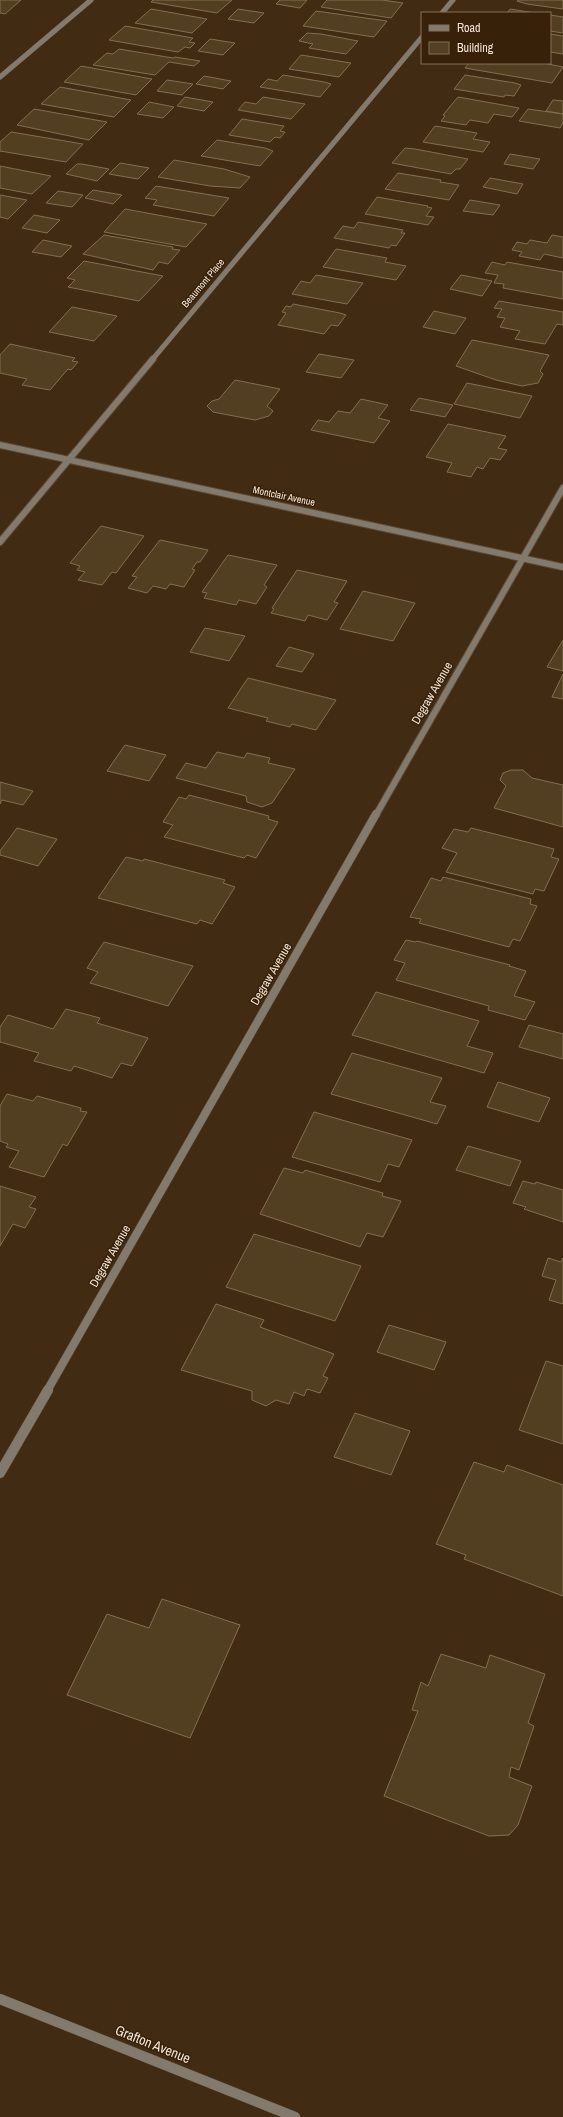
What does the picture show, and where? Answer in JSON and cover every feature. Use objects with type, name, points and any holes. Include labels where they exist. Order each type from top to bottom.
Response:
[{"type":"street","points":[[0,77],[90,0]]},
{"type":"street","points":[[443,12],[453,0]]},
{"type":"street","name":"Beaumont Place","points":[[0,542],[421,38]]},
{"type":"street","name":"Montclair Avenue","points":[[0,445],[563,567]]},
{"type":"street","name":"Degraw Avenue","points":[[0,1473],[563,488]]},
{"type":"street","name":"Grafton Avenue","points":[[0,1999],[295,2117]]},
{"type":"building","points":[[0,0],[21,0],[5,14],[0,13]]},
{"type":"building","points":[[153,0],[232,0],[217,13],[151,2]]},
{"type":"building","points":[[280,0],[307,0],[300,8],[276,4]]},
{"type":"building","points":[[327,0],[382,0],[403,3],[391,18],[321,7]]},
{"type":"building","points":[[563,0],[563,9],[527,4],[517,1]]},
{"type":"building","points":[[151,9],[207,19],[192,33],[135,23]]},
{"type":"building","points":[[238,9],[264,13],[254,23],[228,19]]},
{"type":"building","points":[[510,9],[529,12],[508,12]]},
{"type":"building","points":[[316,11],[387,21],[374,37],[303,26]]},
{"type":"building","points":[[551,15],[563,17],[563,33],[551,31]]},
{"type":"building","points":[[125,26],[193,38],[189,42],[195,43],[190,48],[185,47],[178,52],[109,40]]},
{"type":"building","points":[[307,33],[358,41],[346,54],[309,48],[313,44],[299,41]]},
{"type":"building","points":[[551,34],[563,36],[563,54],[551,52]]},
{"type":"building","points":[[210,39],[235,43],[223,55],[198,51]]},
{"type":"building","points":[[119,49],[200,61],[194,66],[169,62],[155,75],[93,65],[107,53],[113,54]]},
{"type":"building","points":[[301,55],[351,63],[339,77],[289,69]]},
{"type":"building","points":[[468,64],[548,64],[563,67],[552,83],[465,68]]},
{"type":"building","points":[[81,66],[152,79],[136,95],[64,82]]},
{"type":"building","points":[[283,75],[331,84],[320,97],[260,87],[268,79],[277,81]]},
{"type":"building","points":[[465,75],[521,85],[514,96],[505,95],[504,97],[454,89]]},
{"type":"building","points":[[204,76],[231,81],[223,89],[196,84]]},
{"type":"building","points":[[167,80],[193,84],[182,95],[157,91]]},
{"type":"building","points":[[60,87],[131,100],[114,117],[41,104]]},
{"type":"building","points":[[185,97],[213,102],[204,111],[177,106]]},
{"type":"building","points":[[263,97],[305,104],[291,119],[238,110],[245,102],[256,104]]},
{"type":"building","points":[[458,97],[519,108],[512,117],[494,114],[488,123],[470,120],[466,125],[441,121],[445,116],[443,115]]},
{"type":"building","points":[[553,100],[563,101],[563,114],[546,111]]},
{"type":"building","points":[[149,102],[174,107],[163,118],[137,114]]},
{"type":"building","points":[[34,109],[107,122],[89,140],[17,125]]},
{"type":"building","points":[[528,109],[563,114],[563,123],[560,128],[519,121]]},
{"type":"building","points":[[242,119],[284,126],[280,131],[285,132],[280,138],[275,137],[270,142],[229,135]]},
{"type":"building","points":[[435,126],[477,133],[473,139],[490,142],[483,152],[423,142]]},
{"type":"building","points":[[11,132],[83,144],[66,162],[0,151],[0,142]]},
{"type":"building","points":[[217,140],[265,148],[273,151],[260,166],[201,156]]},
{"type":"building","points":[[405,148],[468,159],[460,169],[456,169],[451,174],[392,163]]},
{"type":"building","points":[[510,154],[540,159],[533,169],[504,164]]},
{"type":"building","points":[[174,160],[224,169],[250,177],[240,188],[210,186],[158,177]]},
{"type":"building","points":[[120,163],[149,168],[138,179],[109,174]]},
{"type":"building","points":[[77,164],[109,169],[97,181],[66,174]]},
{"type":"building","points":[[0,166],[51,176],[32,194],[0,188]]},
{"type":"building","points":[[398,173],[441,180],[440,182],[459,185],[449,200],[385,189]]},
{"type":"building","points":[[490,178],[523,184],[517,194],[483,187]]},
{"type":"building","points":[[156,186],[229,198],[214,216],[153,205],[157,200],[145,198]]},
{"type":"building","points":[[93,190],[122,195],[113,204],[85,198]]},
{"type":"building","points":[[58,191],[83,195],[72,207],[46,203]]},
{"type":"building","points":[[0,195],[27,200],[8,219],[0,217]]},
{"type":"building","points":[[377,197],[428,206],[427,207],[432,208],[426,216],[434,217],[428,225],[365,214]]},
{"type":"building","points":[[470,200],[500,205],[493,215],[463,211]]},
{"type":"building","points":[[125,209],[207,224],[186,247],[104,232]]},
{"type":"building","points":[[34,215],[60,220],[47,233],[22,228]]},
{"type":"building","points":[[358,222],[403,230],[401,233],[405,233],[396,246],[391,245],[389,248],[334,238],[343,226],[354,228]]},
{"type":"building","points":[[104,235],[173,247],[172,249],[180,250],[168,264],[159,262],[153,270],[83,254]]},
{"type":"building","points":[[552,235],[563,237],[563,258],[544,254],[540,260],[519,256],[522,252],[512,250],[517,242],[527,244],[530,240],[547,243]]},
{"type":"building","points":[[43,240],[72,246],[61,257],[32,252]]},
{"type":"building","points":[[336,249],[387,258],[385,262],[406,266],[396,280],[323,267]]},
{"type":"building","points":[[84,261],[163,276],[139,301],[68,287],[75,280],[67,278]]},
{"type":"building","points":[[492,262],[505,265],[507,262],[563,272],[563,299],[503,288],[504,284],[494,283],[498,275],[485,273]]},
{"type":"building","points":[[316,275],[363,283],[347,304],[292,294],[301,281],[310,283]]},
{"type":"building","points":[[461,275],[492,281],[482,296],[450,289]]},
{"type":"building","points":[[499,301],[563,312],[563,325],[557,324],[545,344],[515,339],[520,331],[500,327],[505,318],[497,317],[502,309],[494,308]]},
{"type":"building","points":[[293,304],[346,315],[338,326],[331,325],[324,334],[278,325],[286,313],[282,312],[286,306],[291,307]]},
{"type":"building","points":[[72,307],[117,316],[94,341],[49,332]]},
{"type":"building","points":[[434,311],[466,318],[455,334],[423,327]]},
{"type":"building","points":[[472,340],[549,355],[540,371],[543,374],[538,383],[522,386],[496,380],[456,366]]},
{"type":"building","points":[[10,344],[75,358],[72,361],[78,362],[71,370],[68,369],[50,390],[22,385],[27,379],[0,373],[0,355]]},
{"type":"building","points":[[319,354],[354,360],[341,378],[306,372]]},
{"type":"building","points":[[235,380],[280,389],[267,406],[273,411],[269,416],[255,420],[213,412],[207,406],[212,401],[219,399]]},
{"type":"building","points":[[467,383],[532,396],[520,418],[454,404]]},
{"type":"building","points":[[419,398],[453,405],[445,417],[410,410]]},
{"type":"building","points":[[361,399],[388,405],[378,418],[390,421],[374,443],[311,430],[318,420],[329,422],[338,411],[350,413]]},
{"type":"building","points":[[448,424],[506,436],[498,448],[507,450],[500,460],[490,458],[483,469],[477,467],[471,477],[447,472],[452,463],[426,457]]},
{"type":"building","points":[[101,526],[144,536],[116,573],[112,572],[102,585],[78,580],[85,572],[77,570],[80,566],[70,563]]},
{"type":"building","points":[[160,540],[208,550],[200,562],[197,562],[192,569],[195,570],[184,587],[170,584],[166,589],[153,586],[147,593],[128,588],[137,577],[132,576]]},
{"type":"building","points":[[228,555],[277,565],[264,585],[267,587],[256,604],[239,600],[236,605],[204,598],[207,593],[202,592]]},
{"type":"building","points":[[297,570],[347,581],[334,602],[338,603],[327,620],[308,615],[305,621],[271,613],[274,609],[272,608]]},
{"type":"building","points":[[363,591],[415,603],[393,641],[340,629]]},
{"type":"building","points":[[205,628],[245,636],[229,661],[190,652]]},
{"type":"building","points":[[563,640],[563,671],[547,667]]},
{"type":"building","points":[[289,647],[314,654],[302,672],[276,666]]},
{"type":"building","points":[[563,674],[563,699],[552,697]]},
{"type":"building","points":[[248,678],[336,700],[316,730],[292,724],[290,727],[266,721],[268,718],[228,708]]},
{"type":"building","points":[[125,745],[166,755],[149,781],[107,771]]},
{"type":"building","points":[[217,752],[244,758],[247,753],[270,758],[268,763],[295,769],[272,803],[262,807],[247,802],[246,796],[176,778],[186,763],[206,768]]},
{"type":"building","points":[[511,770],[523,770],[532,778],[563,785],[563,827],[494,808],[506,786],[500,780],[503,773]]},
{"type":"building","points":[[0,782],[33,791],[23,805],[2,800],[0,804]]},
{"type":"building","points":[[189,795],[269,816],[268,819],[278,822],[256,858],[247,855],[244,858],[164,837],[173,825],[163,822],[179,797],[186,799]]},
{"type":"building","points":[[17,828],[57,839],[38,866],[0,855],[0,851]]},
{"type":"building","points":[[471,828],[554,849],[551,857],[559,859],[544,891],[535,889],[533,894],[446,872],[457,853],[442,848],[454,829],[468,832]]},
{"type":"building","points":[[126,857],[143,861],[144,859],[225,880],[223,883],[235,887],[212,924],[200,920],[197,924],[98,898]]},
{"type":"building","points":[[443,877],[531,899],[530,904],[537,906],[520,941],[513,939],[509,947],[419,923],[421,919],[410,917],[431,878],[441,881]]},
{"type":"building","points":[[406,940],[417,941],[510,965],[509,966],[526,971],[514,996],[535,1002],[525,1020],[488,1010],[489,1006],[396,980],[405,963],[394,960]]},
{"type":"building","points":[[104,942],[193,966],[168,1006],[90,983],[98,972],[87,968]]},
{"type":"building","points":[[376,992],[479,1021],[467,1046],[493,1053],[484,1073],[352,1035]]},
{"type":"building","points":[[66,1009],[100,1018],[97,1023],[148,1038],[132,1066],[121,1063],[112,1078],[74,1066],[71,1071],[34,1061],[39,1053],[0,1042],[0,1027],[8,1015],[53,1029]]},
{"type":"building","points":[[529,1025],[563,1034],[563,1059],[519,1047]]},
{"type":"building","points":[[352,1053],[442,1078],[430,1102],[446,1106],[437,1124],[331,1094]]},
{"type":"building","points":[[498,1082],[550,1098],[539,1122],[487,1107]]},
{"type":"building","points":[[7,1094],[33,1101],[37,1096],[81,1108],[80,1111],[87,1112],[67,1146],[63,1144],[44,1177],[9,1167],[19,1151],[6,1147],[8,1144],[0,1141],[0,1106]]},
{"type":"building","points":[[314,1112],[412,1140],[399,1167],[388,1164],[380,1182],[292,1157]]},
{"type":"building","points":[[468,1146],[521,1161],[510,1186],[456,1170]]},
{"type":"building","points":[[284,1168],[303,1173],[305,1170],[383,1193],[382,1196],[401,1201],[383,1237],[367,1233],[360,1247],[260,1214]]},
{"type":"building","points":[[523,1181],[535,1184],[536,1182],[563,1190],[563,1222],[524,1209],[526,1207],[513,1203]]},
{"type":"building","points":[[0,1186],[36,1197],[29,1207],[36,1209],[25,1228],[13,1224],[0,1246]]},
{"type":"building","points":[[254,1234],[361,1266],[335,1321],[226,1287]]},
{"type":"building","points":[[548,1258],[561,1262],[563,1258],[563,1304],[549,1300],[556,1280],[542,1276]]},
{"type":"building","points":[[216,1304],[264,1320],[260,1327],[334,1354],[323,1376],[328,1378],[320,1393],[307,1389],[304,1396],[294,1392],[289,1404],[276,1400],[266,1406],[252,1400],[252,1391],[181,1370]]},
{"type":"building","points":[[389,1325],[446,1342],[434,1370],[377,1352]]},
{"type":"building","points":[[546,1361],[563,1366],[563,1444],[519,1430]]},
{"type":"building","points":[[355,1413],[410,1431],[391,1475],[334,1457]]},
{"type":"building","points":[[474,1462],[504,1472],[507,1465],[563,1485],[563,1596],[464,1559],[466,1555],[436,1544]]},
{"type":"building","points":[[162,1599],[240,1625],[190,1738],[67,1695],[107,1614],[149,1628]]},
{"type":"building","points":[[441,1654],[486,1668],[490,1655],[545,1674],[528,1723],[534,1726],[519,1770],[511,1767],[509,1777],[532,1786],[518,1825],[509,1835],[489,1836],[384,1796],[418,1711],[412,1710],[421,1682],[428,1686]]}]
